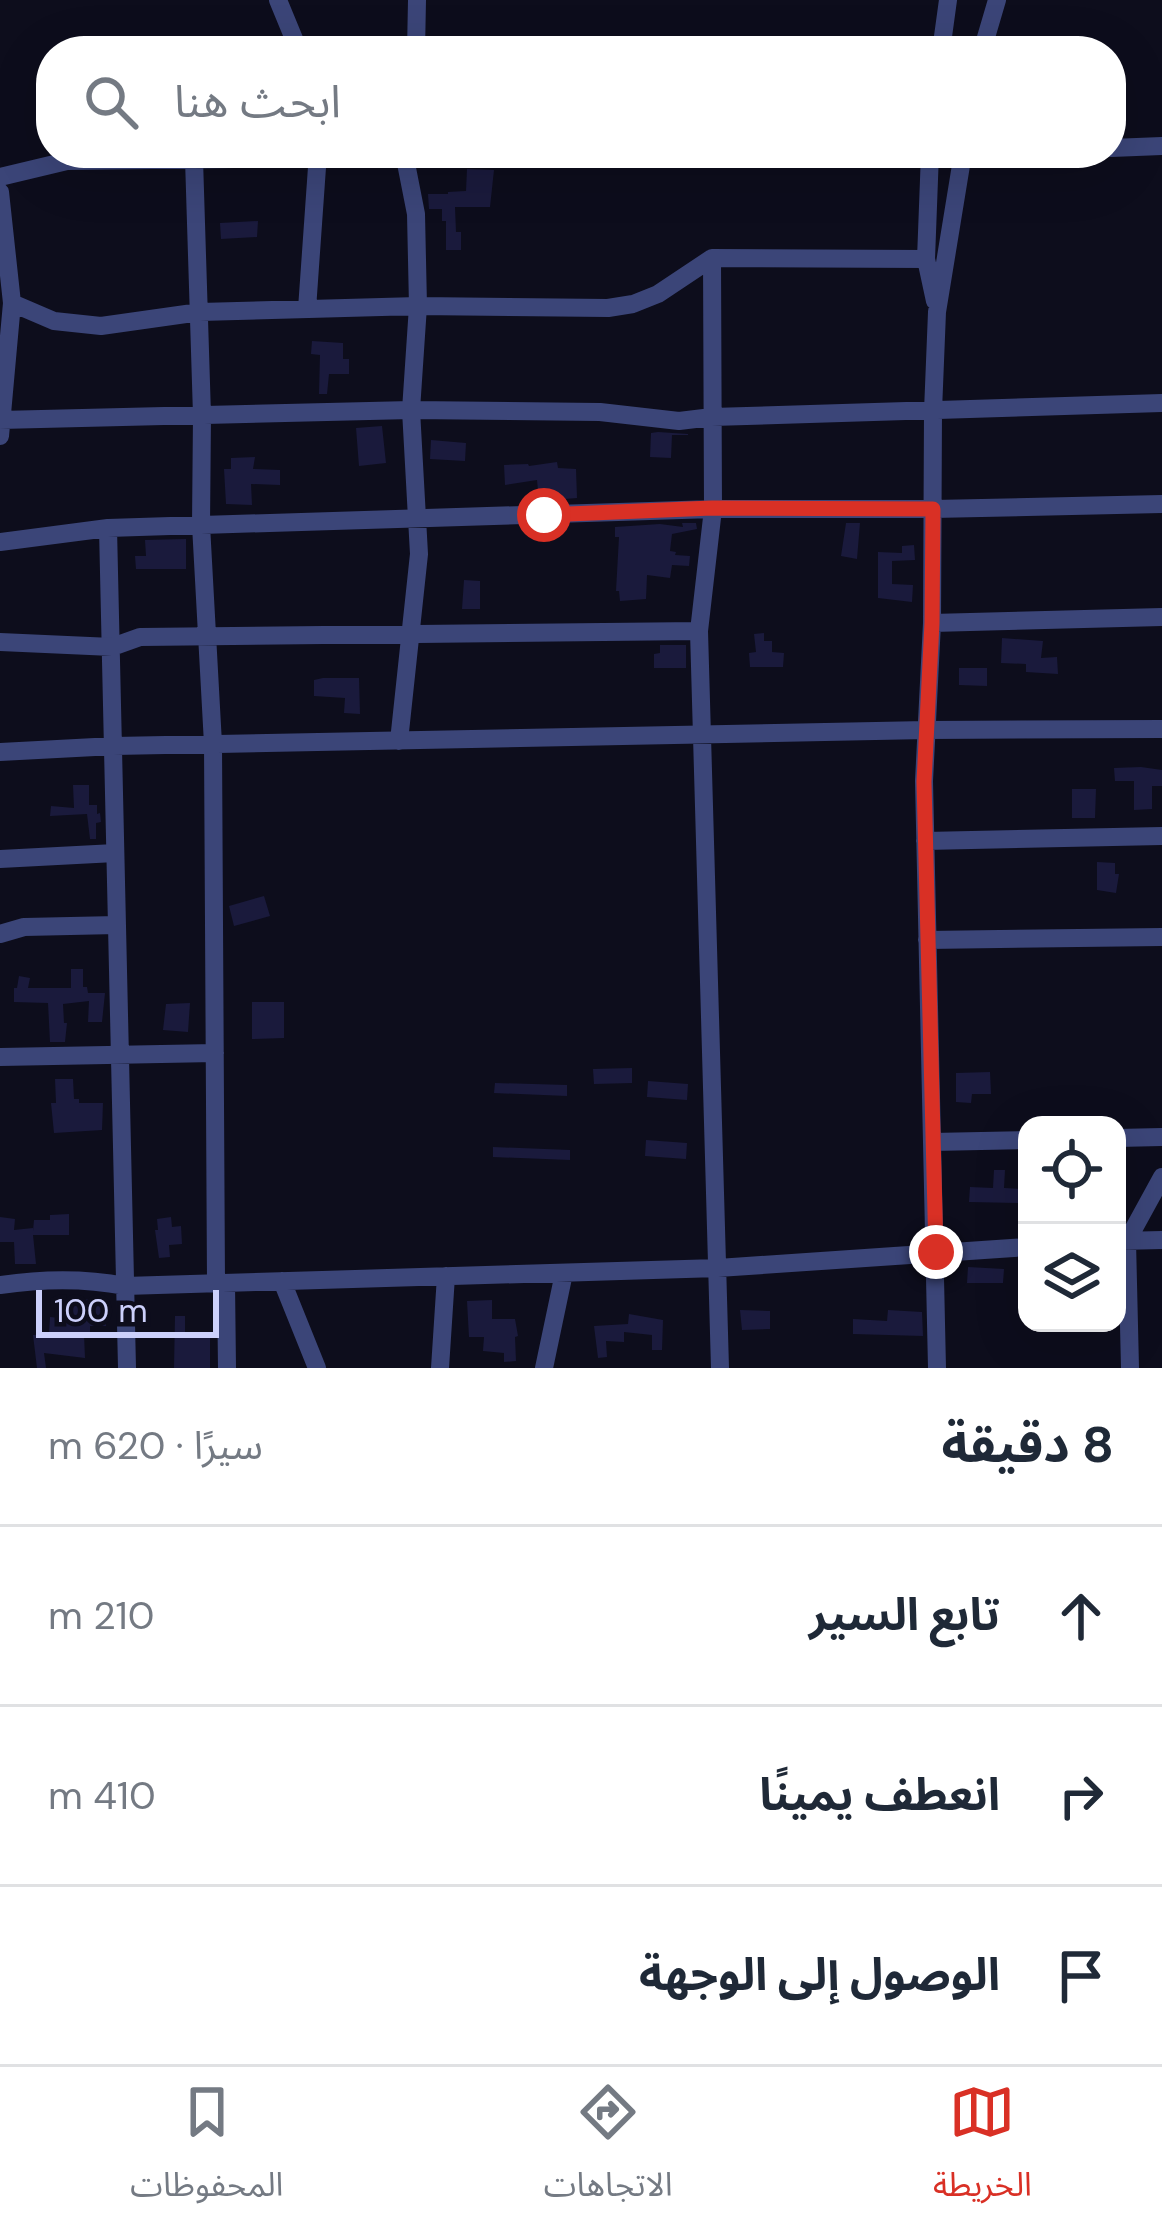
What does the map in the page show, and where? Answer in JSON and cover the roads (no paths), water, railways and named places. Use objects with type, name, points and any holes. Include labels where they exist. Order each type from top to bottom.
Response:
[{"type":"street","points":[[278,0],[293,36]]},
{"type":"street","points":[[416,36],[417,0]]},
{"type":"street","points":[[943,36],[948,0]]},
{"type":"street","points":[[986,36],[997,0]]},
{"type":"street","points":[[1126,147],[1162,146]]},
{"type":"street","points":[[0,177],[38,168]]},
{"type":"street","points":[[194,168],[226,1368]]},
{"type":"street","points":[[307,309],[316,168]]},
{"type":"street","points":[[399,741],[419,554],[411,410],[418,306],[416,214],[407,168]]},
{"type":"street","points":[[929,168],[926,259],[938,312]]},
{"type":"street","points":[[937,1368],[924,782],[938,312],[961,168]]},
{"type":"street","points":[[0,192],[12,303],[0,436]]},
{"type":"street","points":[[12,303],[54,321],[101,326],[200,312],[418,306],[608,308],[658,294],[712,258],[926,259]]},
{"type":"street","points":[[712,258],[712,508],[699,631],[720,1368]]},
{"type":"street","points":[[1,420],[411,410],[600,412],[679,421],[1162,403]]},
{"type":"street","points":[[0,542],[108,528],[712,508],[1162,504]]},
{"type":"street","points":[[108,528],[127,1368]]},
{"type":"street","points":[[932,623],[1162,617]]},
{"type":"street","points":[[0,642],[112,647],[140,637],[699,631]]},
{"type":"street","points":[[0,752],[700,734],[1162,729]]},
{"type":"street","points":[[925,841],[1162,836]]},
{"type":"street","points":[[0,859],[115,853]]},
{"type":"street","points":[[0,934],[24,927],[118,925]]},
{"type":"street","points":[[927,940],[1162,937]]},
{"type":"street","points":[[0,1058],[215,1053]]},
{"type":"street","points":[[1126,1138],[1162,1137]]},
{"type":"street","points":[[932,1142],[1018,1140]]},
{"type":"street","points":[[1126,1235],[1162,1177]]},
{"type":"street","points":[[1126,1241],[1162,1240]]},
{"type":"street","points":[[0,1285],[83,1281],[125,1286],[718,1268],[1018,1247]]},
{"type":"street","points":[[544,1368],[564,1273]]},
{"type":"street","points":[[440,1368],[446,1276]]},
{"type":"street","points":[[282,1281],[317,1368]]},
{"type":"street","points":[[1126,1304],[1130,1368]]}]
